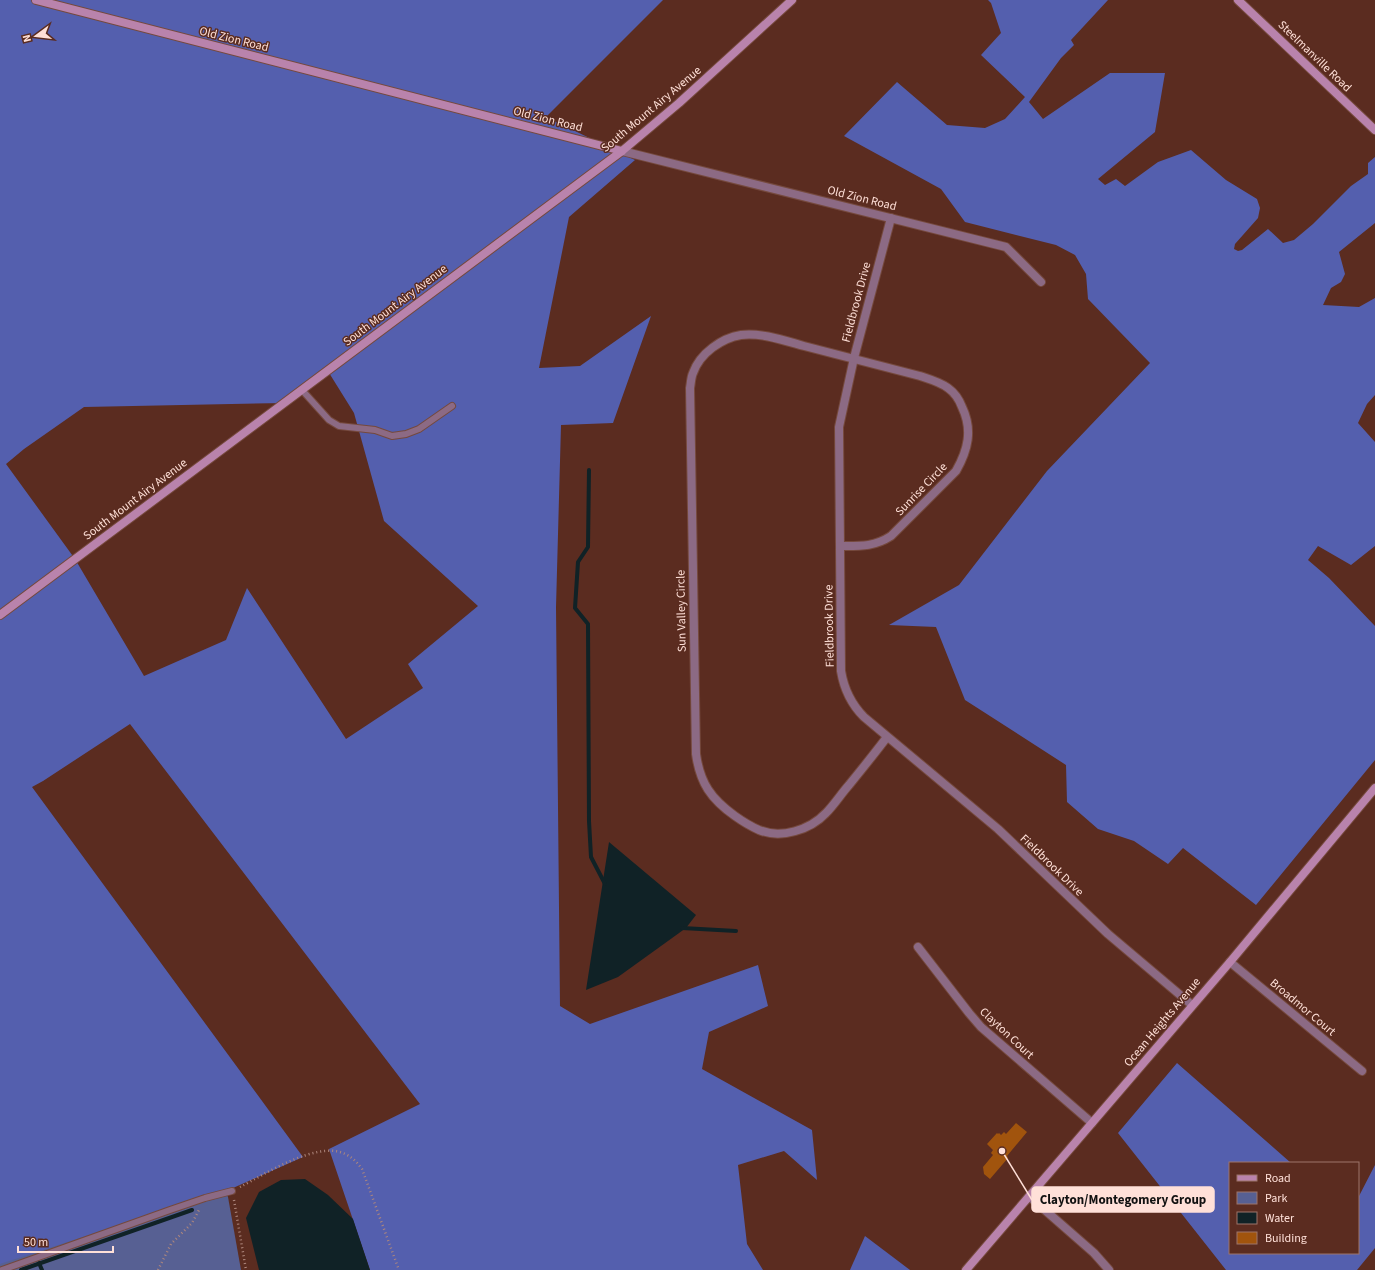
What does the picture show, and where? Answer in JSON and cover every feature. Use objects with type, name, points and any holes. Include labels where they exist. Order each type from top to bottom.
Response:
[{"type":"street","name":"Old Zion Road","points":[[36,0],[622,151],[1006,247],[1041,282]]},
{"type":"street","name":"South Mount Airy Avenue","points":[[0,615],[622,151],[679,103],[792,0]]},
{"type":"street","name":"Steelmanville Road","points":[[1238,0],[1375,130]]},
{"type":"street","name":"Fieldbrook Drive","points":[[890,218],[854,358],[839,427],[840,656],[842,678],[846,691],[854,706],[864,717],[998,829],[1104,929],[1192,1005]]},
{"type":"street","name":"Sun Valley Circle","points":[[854,358],[772,338],[743,335],[730,338],[709,350],[693,372],[690,388],[690,406],[696,754],[698,771],[711,795],[722,807],[744,822],[760,830],[776,833],[791,832],[810,825],[826,814],[887,737]]},
{"type":"street","name":"Sunrise Circle","points":[[840,546],[871,545],[882,542],[892,536],[956,471],[963,460],[969,436],[968,423],[964,411],[958,398],[948,388],[935,381],[920,376],[854,358]]},
{"type":"street","name":"Ocean Heights Avenue","points":[[966,1270],[1230,962],[1375,788]]},
{"type":"street","name":"Clayton Court","points":[[918,947],[981,1027],[1092,1123]]},
{"type":"street","name":"Broadmor Court","points":[[1230,962],[1362,1071]]},
{"type":"street","points":[[1030,1196],[1094,1252],[1108,1270]]},
{"type":"lane","points":[[302,390],[329,420],[339,426],[375,430],[392,436],[406,434],[419,428],[452,406]]},
{"type":"lane","points":[[2,1270],[205,1198],[232,1191]]},
{"type":"path","points":[[246,1270],[232,1191],[296,1158],[327,1151],[345,1153],[358,1163],[362,1169],[400,1270]]},
{"type":"path","points":[[158,1270],[171,1244],[195,1218],[205,1198]]},
{"type":"green space","points":[[224,1188],[228,1197],[241,1270],[0,1270],[0,1255]]},
{"type":"shaded area","points":[[0,0],[663,0],[546,117],[635,160],[569,217],[539,368],[580,366],[651,316],[613,423],[561,425],[556,607],[560,1006],[590,1024],[758,965],[768,1006],[709,1032],[702,1069],[812,1130],[817,1180],[784,1151],[738,1165],[747,1244],[763,1270],[370,1270],[329,1149],[420,1104],[130,724],[32,787],[303,1157],[233,1188],[0,1264]],"holes":[[[326,368],[354,413],[384,521],[478,606],[408,664],[423,688],[346,739],[247,588],[226,640],[144,676],[75,559],[6,464],[24,449],[84,407],[285,403]]]},
{"type":"shaded area","points":[[988,0],[1108,0],[1071,40],[1074,45],[1061,58],[1029,102],[1043,119],[1110,73],[1165,73],[1155,132],[1098,179],[1105,185],[1116,179],[1125,186],[1158,162],[1191,150],[1226,180],[1257,199],[1260,208],[1258,218],[1235,244],[1234,249],[1238,251],[1242,250],[1268,229],[1283,243],[1294,240],[1313,224],[1351,186],[1368,174],[1368,163],[1375,157],[1375,223],[1339,252],[1345,274],[1341,282],[1331,288],[1323,305],[1359,307],[1375,298],[1375,395],[1367,404],[1358,423],[1375,442],[1375,546],[1351,565],[1318,546],[1308,560],[1329,578],[1375,626],[1375,760],[1256,905],[1183,848],[1168,864],[1134,841],[1098,829],[1067,802],[1066,765],[965,700],[936,627],[889,625],[959,585],[1047,471],[1150,363],[1088,299],[1086,274],[1075,255],[1056,245],[965,222],[941,189],[844,136],[897,82],[947,125],[985,128],[1005,119],[1025,97],[981,55],[1001,33],[991,3]]},
{"type":"shaded area","points":[[1177,1063],[1290,1162],[1229,1162],[1229,1254],[1359,1254],[1359,1196],[1375,1165],[1375,1248],[1357,1270],[1226,1270],[1118,1133]]},
{"type":"shaded area","points":[[865,1236],[910,1270],[850,1270]]},
{"type":"water","points":[[609,842],[696,915],[686,928],[618,977],[586,990]]},
{"type":"water","points":[[305,1179],[328,1195],[353,1219],[370,1270],[259,1270],[246,1218],[259,1192],[281,1180]]},
{"type":"building","points":[[1016,1123],[1027,1132],[990,1179],[984,1174],[983,1167],[993,1155],[991,1153],[993,1150],[987,1144],[997,1133],[1001,1135],[1004,1132],[1006,1134]]},
{"type":"waterway","points":[[589,470],[588,547],[578,562],[575,608],[588,624],[589,821],[591,857],[605,884]]},
{"type":"waterway","points":[[682,928],[736,931]]},
{"type":"waterway","points":[[21,1270],[192,1210]]},
{"type":"waterway","points":[[39,1263],[42,1270]]},
{"type":"place","name":"Clayton/Montegomery Group","points":[[1002,1151]]}]
